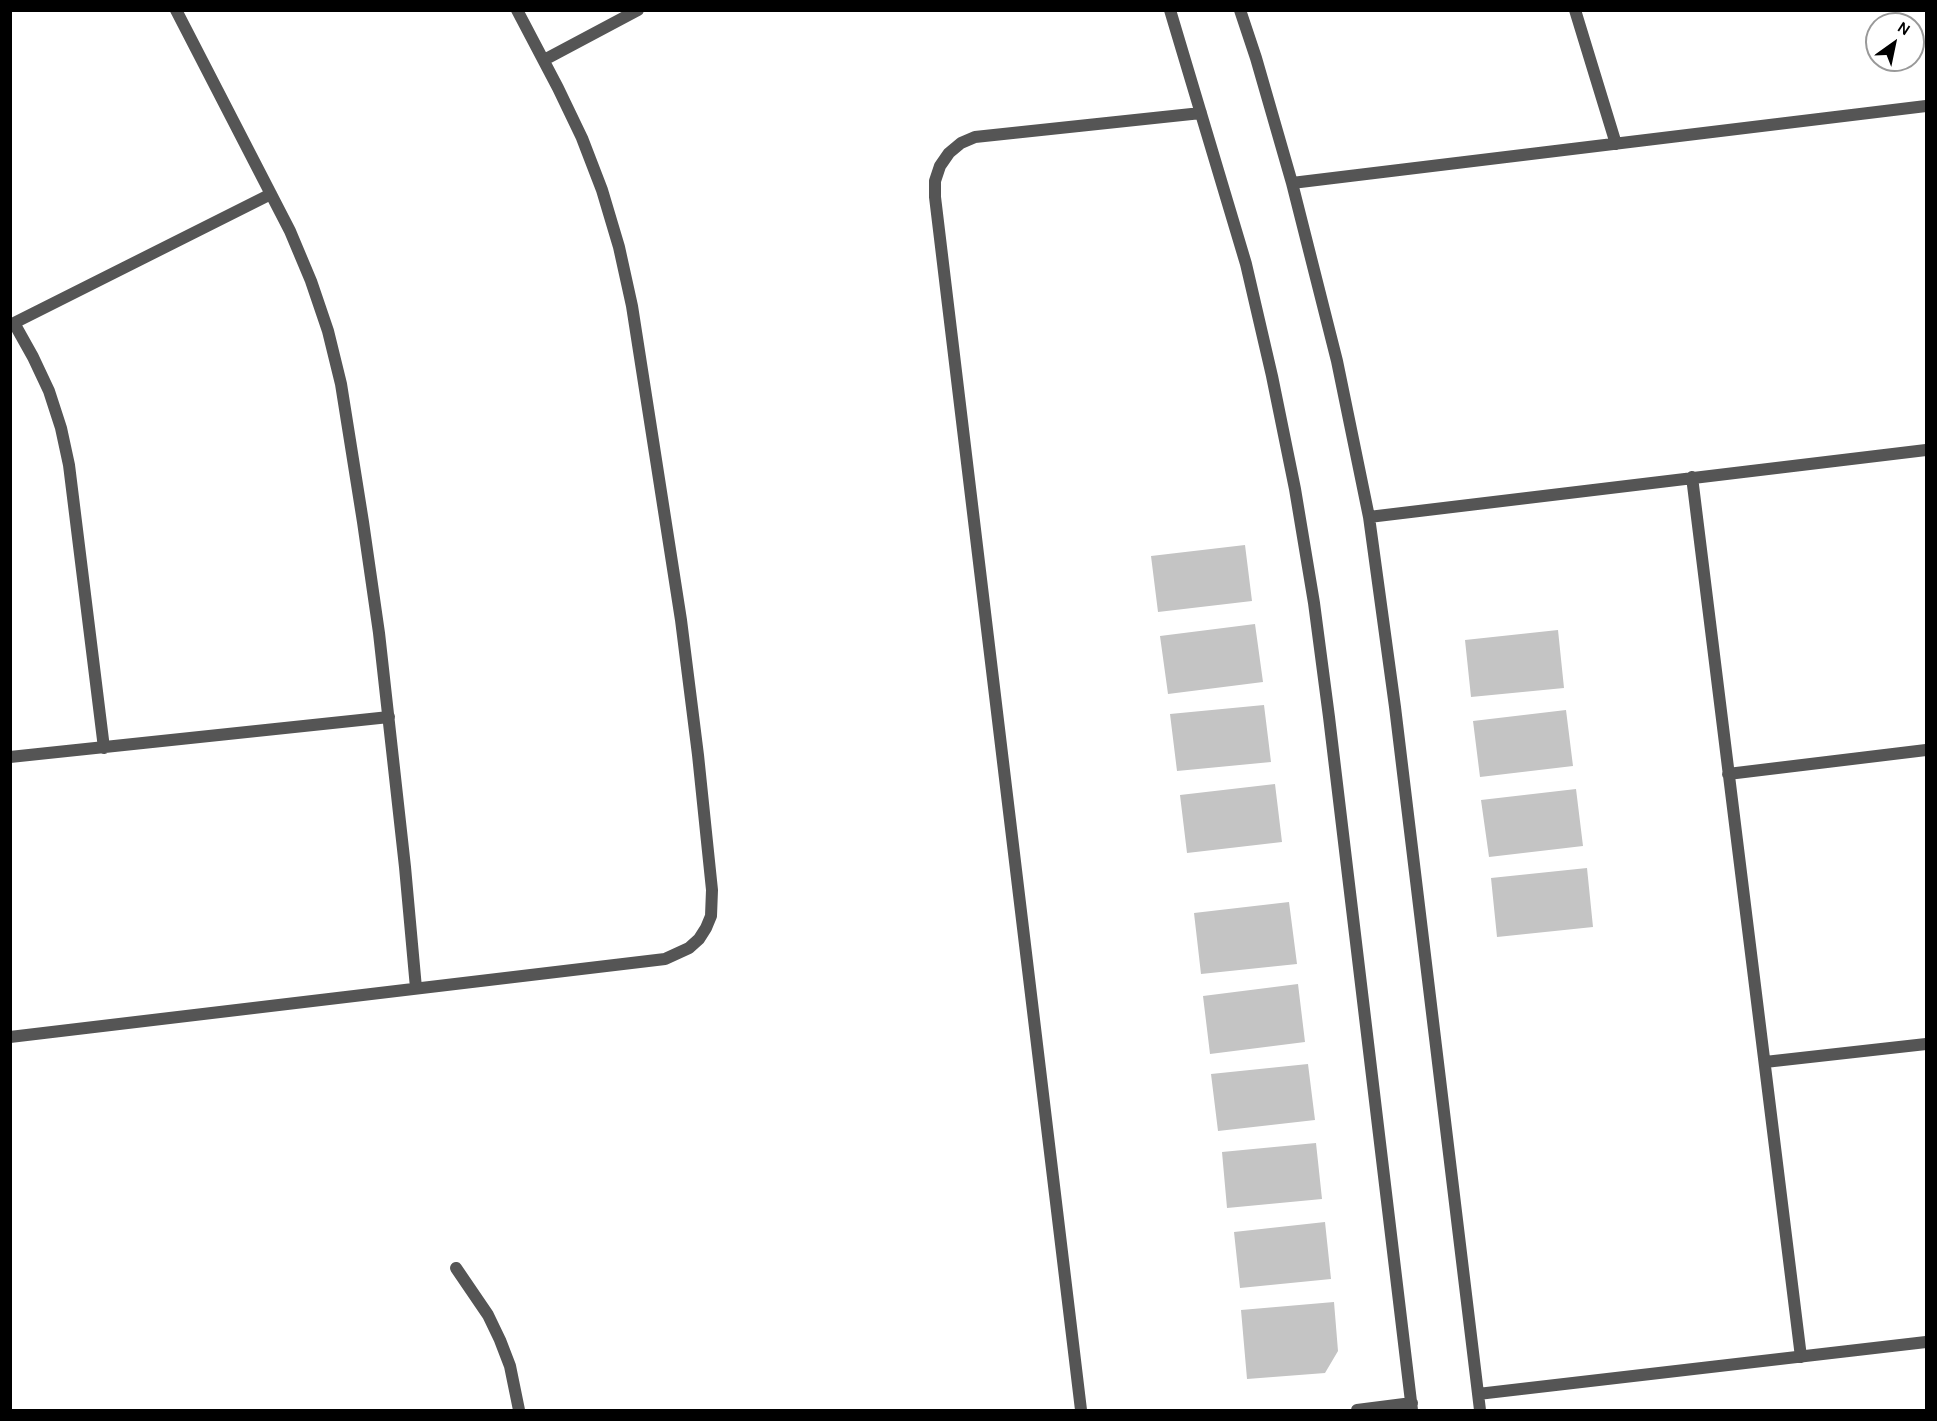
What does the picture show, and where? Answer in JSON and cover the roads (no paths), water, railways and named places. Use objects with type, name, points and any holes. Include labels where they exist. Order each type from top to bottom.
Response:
[{"type":"street","points":[[176,10],[290,231],[311,281],[328,331],[341,384],[363,522],[389,717],[416,988]]},
{"type":"street","points":[[10,1037],[665,959],[683,951],[699,939],[711,916],[713,903],[698,754],[681,620],[632,306],[619,247],[602,190],[582,138],[517,10]]},
{"type":"street","points":[[544,60],[638,10]]},
{"type":"street","points":[[1170,10],[1246,264],[1295,489],[1314,603],[1412,1407],[1357,1410]]},
{"type":"street","points":[[1240,10],[1292,183],[1338,361],[1369,517],[1392,686],[1480,1410]]},
{"type":"street","points":[[1575,10],[1616,144]]},
{"type":"street","points":[[1292,183],[1926,106]]},
{"type":"street","points":[[1081,1410],[935,181],[940,166],[949,153],[961,143],[975,137],[1201,113]]},
{"type":"street","points":[[104,748],[69,465],[49,391],[33,357],[12,324],[271,194]]},
{"type":"street","points":[[1369,517],[1926,450]]},
{"type":"street","points":[[1692,477],[1801,1357]]},
{"type":"street","points":[[10,757],[389,717]]},
{"type":"street","points":[[1728,774],[1926,750]]},
{"type":"street","points":[[1765,1062],[1926,1044]]},
{"type":"street","points":[[456,1268],[488,1315],[500,1340],[510,1366],[519,1410]]},
{"type":"street","points":[[1478,1394],[1926,1342]]}]
